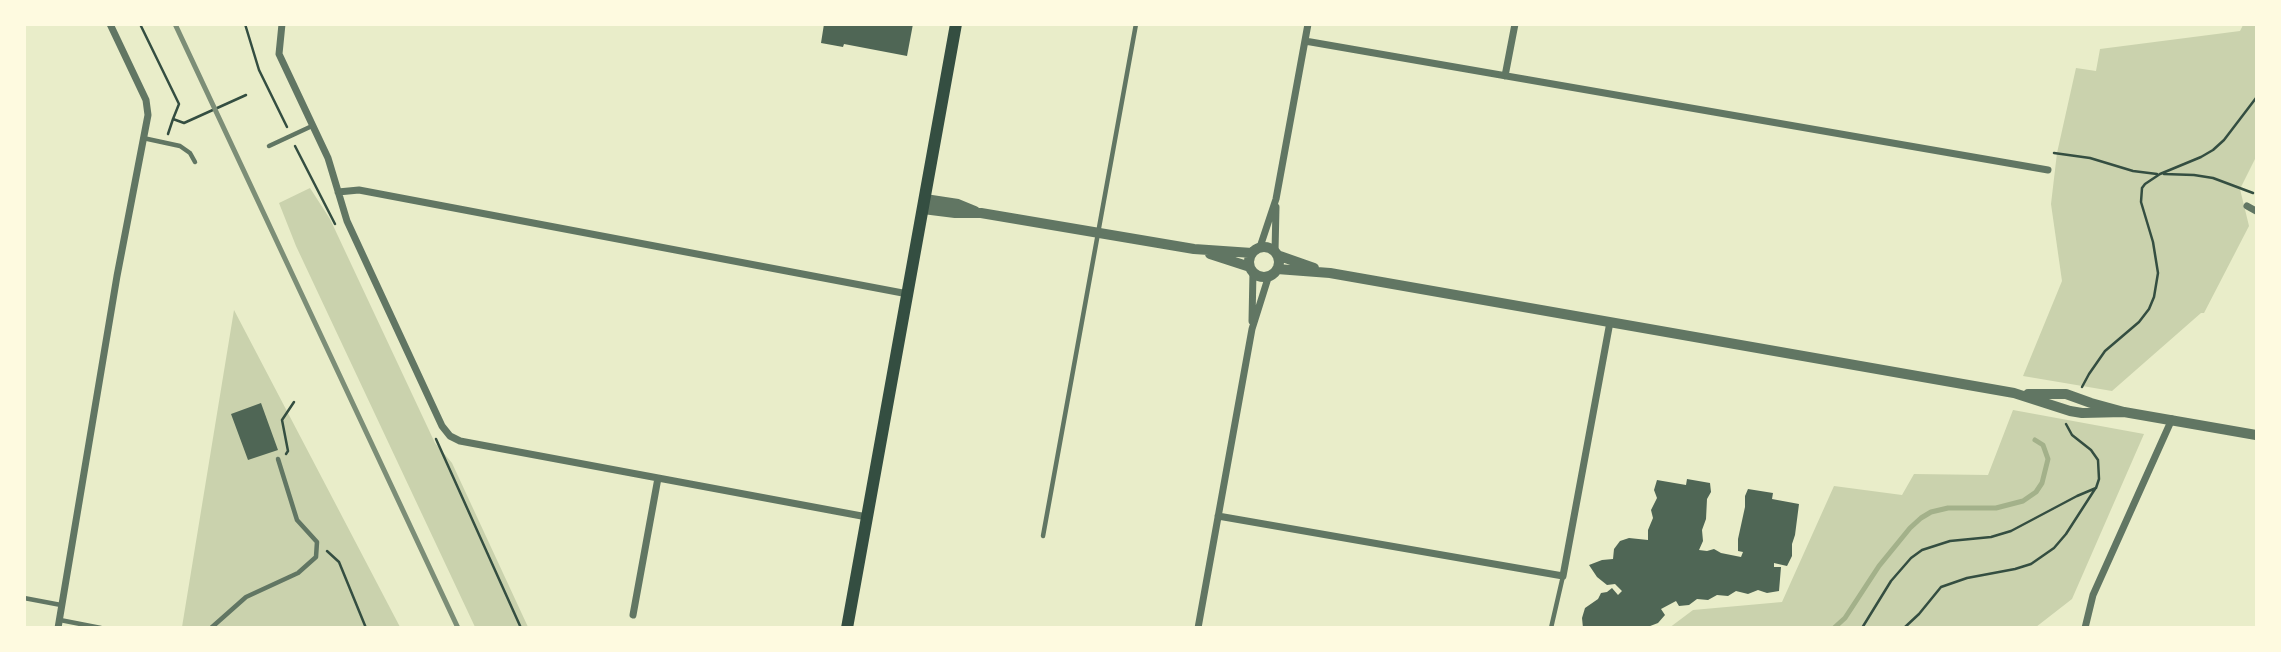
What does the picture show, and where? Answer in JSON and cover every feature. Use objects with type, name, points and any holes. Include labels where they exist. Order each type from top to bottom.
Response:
[{"type":"main road","points":[[847,628],[956,24]]},
{"type":"street","points":[[59,624],[119,263],[148,115],[146,100],[110,24]]},
{"type":"street","points":[[282,24],[279,54],[328,158],[352,233],[436,414],[450,436],[460,441],[867,517]]},
{"type":"street","points":[[1198,628],[1252,329],[1278,265],[1276,199],[1308,24]]},
{"type":"street","points":[[1505,76],[1515,24]]},
{"type":"street","points":[[1305,41],[2048,170]]},
{"type":"street","points":[[338,192],[359,190],[908,294]]},
{"type":"street","points":[[1252,329],[1252,270],[1249,262],[1276,199]]},
{"type":"street","points":[[924,204],[955,213],[981,213],[1194,249],[1256,250],[1268,247],[1276,254],[1330,273]]},
{"type":"street","points":[[2247,206],[2256,211]]},
{"type":"street","points":[[1194,249],[1252,270],[1261,276],[1273,272],[1330,273],[2014,393],[2070,411],[2124,411]]},
{"type":"street","points":[[1218,516],[1563,576],[1610,322]]},
{"type":"street","points":[[2014,393],[2066,394],[2124,411],[2256,435]]},
{"type":"street","points":[[2085,628],[2093,595],[2172,419]]},
{"type":"street","points":[[633,615],[658,478]]},
{"type":"lane","points":[[1042,536],[1136,24]]},
{"type":"lane","points":[[269,146],[313,126]]},
{"type":"lane","points":[[143,138],[180,145],[187,149],[195,162]]},
{"type":"lane","points":[[211,628],[246,597],[298,573],[316,557],[317,542],[297,520],[278,459]]},
{"type":"lane","points":[[1551,628],[1563,576]]},
{"type":"lane","points":[[24,598],[62,605]]},
{"type":"lane","points":[[59,624],[101,628]]},
{"type":"path","points":[[140,24],[179,104],[165,142]]},
{"type":"path","points":[[173,120],[184,123],[246,95]]},
{"type":"path","points":[[2080,394],[2088,374],[2105,351],[2139,322],[2154,298],[2157,260],[2141,195],[2145,184],[2160,174],[2201,158],[2213,150],[2224,140],[2256,98]]},
{"type":"path","points":[[2054,153],[2091,158],[2133,171],[2213,178],[2253,193]]},
{"type":"path","points":[[288,452],[282,420],[294,402]]},
{"type":"path","points":[[1904,628],[1941,587],[1967,578],[2031,564],[2048,553],[2066,534],[2099,479],[2098,460],[2066,426],[2066,417],[2070,411]]},
{"type":"path","points":[[436,439],[521,628]]},
{"type":"path","points":[[1862,628],[1891,581],[1911,558],[1922,550],[1950,541],[1991,537],[2011,531],[2096,488]]},
{"type":"path","points":[[317,542],[339,562],[366,628]]},
{"type":"green space","points":[[2243,25],[2256,25],[2256,157],[2240,189],[2249,226],[2204,313],[2112,391],[2023,376],[2062,281],[2051,204],[2057,153],[2076,68],[2096,71],[2100,49],[2240,31]]},
{"type":"green space","points":[[310,188],[330,219],[435,443],[452,463],[528,627],[475,627],[296,246],[279,203]]},
{"type":"green space","points":[[234,310],[400,627],[182,627]]},
{"type":"green space","points":[[2013,410],[2144,434],[2072,599],[2036,627],[1669,628],[1693,610],[1782,602],[1834,486],[1902,495],[1914,474],[1988,475]]},
{"type":"building","points":[[824,24],[913,24],[907,56],[844,44],[843,47],[821,43]]},
{"type":"building","points":[[261,403],[278,450],[248,460],[231,414]]},
{"type":"building","points":[[1687,479],[1710,483],[1711,492],[1707,499],[1706,519],[1702,530],[1703,541],[1699,550],[1714,549],[1741,557],[1743,552],[1738,551],[1738,539],[1748,489],[1773,493],[1772,499],[1799,504],[1792,556],[1787,566],[1774,563],[1774,567],[1781,567],[1779,591],[1767,593],[1758,590],[1748,594],[1736,591],[1728,596],[1697,599],[1689,605],[1679,606],[1676,601],[1661,609],[1665,615],[1658,623],[1645,628],[1583,628],[1585,608],[1598,599],[1601,593],[1612,588],[1618,595],[1622,591],[1615,584],[1607,585],[1589,565],[1613,559],[1614,549],[1620,541],[1629,538],[1648,540],[1648,530],[1653,518],[1651,510],[1657,498],[1654,490],[1657,480],[1686,485]]},
{"type":"waterway","points":[[1834,628],[1845,618],[1879,566],[1921,518],[1931,512],[1948,508],[1996,508],[2023,501],[2036,492],[2042,483],[2048,459],[2043,445],[2035,440]]},
{"type":"railway","points":[[175,24],[458,628]]}]
